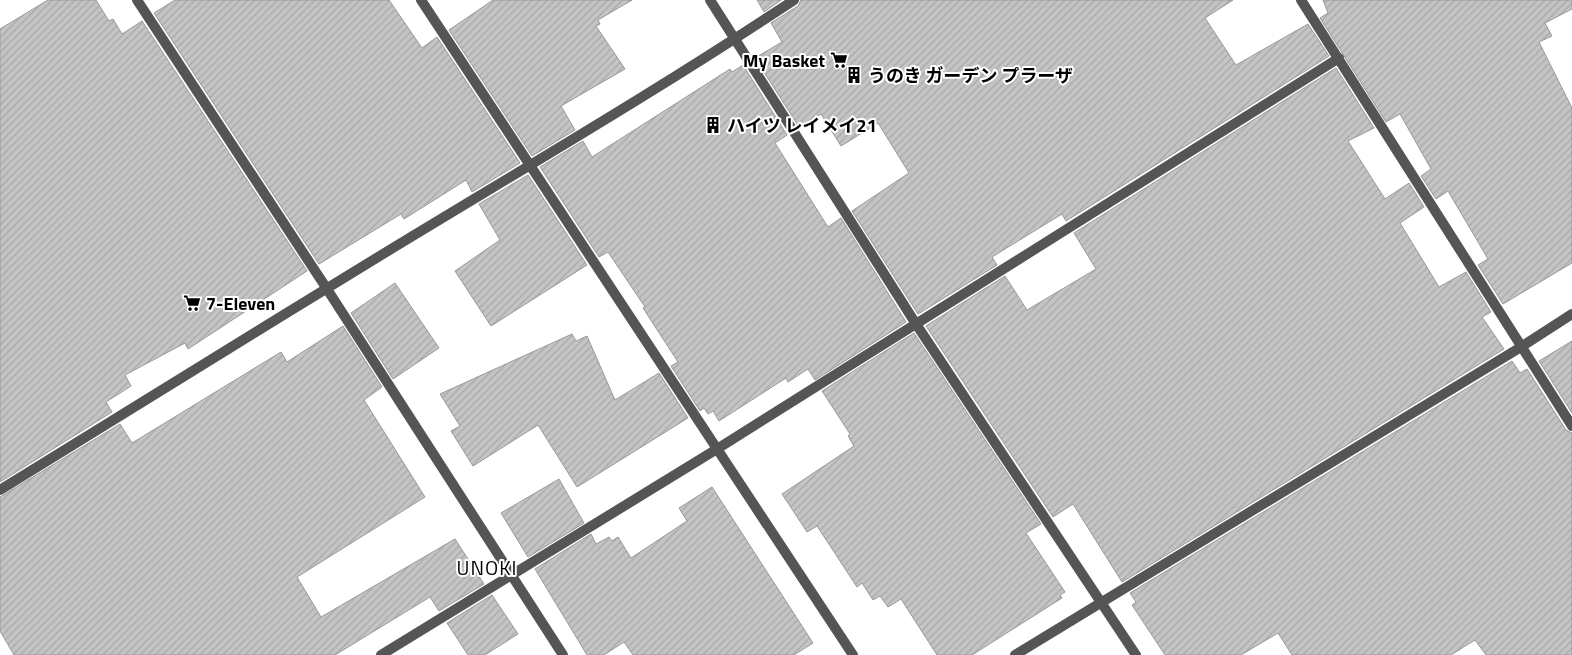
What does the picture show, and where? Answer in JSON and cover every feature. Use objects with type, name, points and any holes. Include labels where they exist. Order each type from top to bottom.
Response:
[{"type":"street","points":[[137,0],[564,655]]},
{"type":"street","points":[[421,0],[853,655]]},
{"type":"street","points":[[710,0],[916,324],[1136,655]]},
{"type":"street","points":[[0,490],[735,40],[794,0]]},
{"type":"street","points":[[1301,0],[1572,426]]},
{"type":"street","points":[[381,655],[717,449],[1339,58]]},
{"type":"street","points":[[1015,655],[1521,347],[1572,314]]},
{"type":"building","points":[[48,0],[96,0],[109,21],[113,19],[122,34],[142,21],[307,271],[188,349],[185,343],[125,375],[131,386],[106,402],[112,412],[0,482],[0,29]]},
{"type":"building","points":[[175,0],[389,0],[422,48],[437,37],[520,163],[472,192],[466,180],[404,219],[401,214],[319,264],[154,13]]},
{"type":"building","points":[[493,0],[632,0],[598,20],[600,24],[596,26],[625,69],[561,106],[575,130],[532,156],[449,30]]},
{"type":"building","points":[[757,0],[781,0],[764,12]]},
{"type":"building","points":[[801,0],[1233,0],[1205,18],[1236,65],[1308,24],[1329,56],[1066,221],[1062,214],[992,257],[997,265],[918,314],[852,211],[909,173],[878,123],[841,146],[821,114],[799,127],[755,58],[782,42],[771,23],[798,6]]},
{"type":"building","points":[[1323,0],[1572,0],[1572,9],[1545,23],[1552,36],[1539,42],[1572,108],[1572,263],[1503,304],[1478,265],[1488,259],[1448,191],[1436,199],[1421,176],[1431,169],[1400,114],[1386,122],[1320,18],[1328,13]]},
{"type":"building","points":[[743,65],[787,135],[775,143],[828,227],[841,218],[906,322],[815,380],[808,369],[788,382],[786,378],[719,421],[713,411],[708,414],[704,408],[700,411],[671,366],[678,362],[643,308],[645,307],[608,252],[599,257],[540,167],[583,141],[592,157],[730,69],[732,72]]},
{"type":"building","points":[[1336,68],[1374,128],[1348,141],[1385,199],[1409,183],[1424,207],[1400,223],[1439,287],[1466,272],[1491,312],[1482,317],[1504,349],[1122,582],[1073,504],[1053,517],[926,326],[1005,276],[1027,310],[1096,269],[1074,233]]},
{"type":"building","points":[[528,175],[587,265],[491,326],[455,271],[500,240],[479,204]]},
{"type":"building","points":[[395,283],[439,348],[393,379],[351,313]]},
{"type":"building","points":[[343,326],[382,387],[364,400],[425,497],[297,577],[321,617],[455,539],[484,584],[439,611],[430,597],[335,655],[14,655],[0,631],[0,497],[120,424],[132,443],[281,352],[287,362]]},
{"type":"building","points":[[914,333],[1041,524],[1026,533],[1065,592],[1060,595],[1062,598],[972,655],[937,655],[901,599],[888,607],[880,596],[873,600],[862,583],[857,587],[817,526],[807,532],[782,494],[854,446],[848,436],[850,434],[822,391]]},
{"type":"building","points":[[572,334],[576,341],[587,336],[615,400],[659,373],[688,418],[577,487],[538,425],[473,466],[451,431],[460,426],[440,394]]},
{"type":"building","points":[[1572,341],[1572,413],[1539,361]]},
{"type":"building","points":[[1512,361],[1520,373],[1527,369],[1566,430],[1572,433],[1572,655],[1486,655],[1475,640],[1451,655],[1292,655],[1278,633],[1241,655],[1165,655],[1132,605],[1136,602],[1130,593]]},
{"type":"building","points":[[559,479],[584,523],[528,557],[501,513]]},
{"type":"building","points":[[712,487],[813,643],[794,655],[633,655],[624,642],[604,655],[587,655],[535,569],[591,534],[596,544],[609,537],[612,541],[618,537],[631,558],[687,521],[679,508]]},
{"type":"building","points":[[492,595],[518,634],[485,655],[468,655],[447,623]]},
{"type":"place","name":"My Basket","points":[[839,60]]},
{"type":"place","name":"うのき ガーデン プラーザ","points":[[854,75]]},
{"type":"place","name":"ハイツ レイメイ21","points":[[713,125]]},
{"type":"place","name":"7-Eleven","points":[[192,303]]},
{"type":"district","name":"UNOKI","points":[[487,567]]}]
